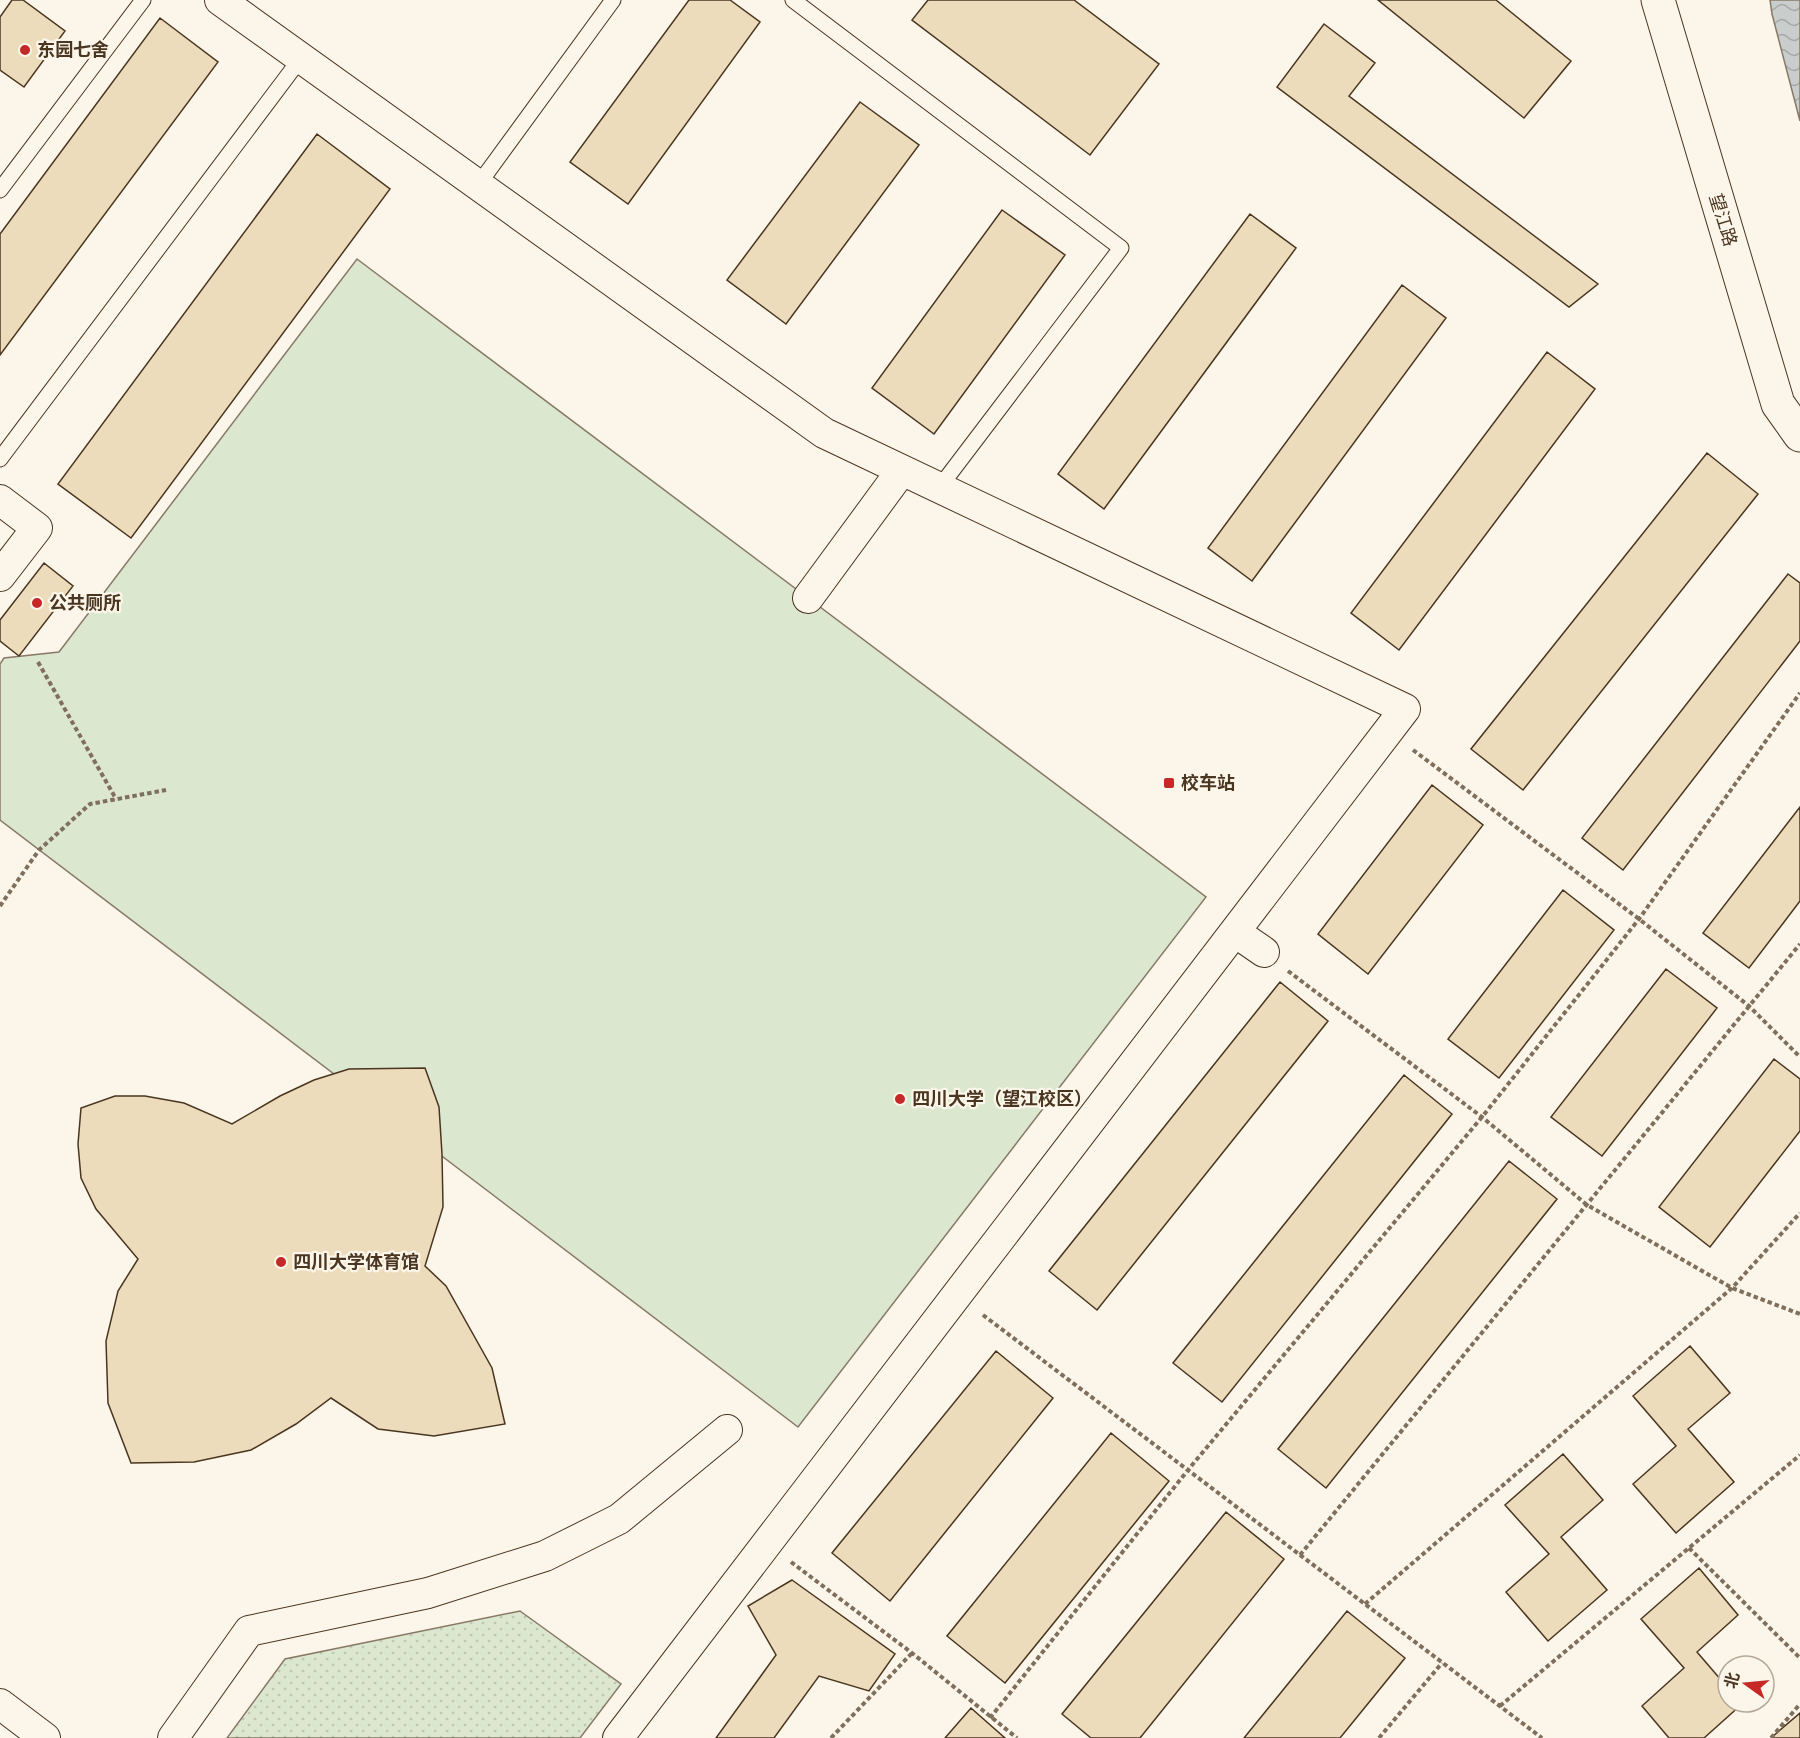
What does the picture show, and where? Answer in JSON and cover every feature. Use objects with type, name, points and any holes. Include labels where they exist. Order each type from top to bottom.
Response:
[{"type":"street","points":[[220,0],[824,433],[1405,709],[618,1738]]},
{"type":"street","name":"望江路","points":[[1658,0],[1778,404],[1800,435]]},
{"type":"street","points":[[808,598],[902,470]]},
{"type":"street","points":[[0,500],[38,528],[0,576]]},
{"type":"street","points":[[1235,932],[1263,952]]},
{"type":"street","points":[[173,1738],[249,1631],[428,1593],[545,1557],[619,1519],[727,1430]]},
{"type":"street","points":[[0,1704],[45,1738]]},
{"type":"lane","points":[[0,190],[143,0]]},
{"type":"lane","points":[[478,185],[613,0]]},
{"type":"lane","points":[[793,0],[1120,248],[939,488]]},
{"type":"lane","points":[[0,459],[301,58]]},
{"type":"path","points":[[38,662],[116,799]]},
{"type":"path","points":[[990,1718],[1188,1470],[1482,1117],[1639,919],[1800,693]]},
{"type":"path","points":[[1410,748],[1639,919],[1749,1006],[1800,1057]]},
{"type":"path","points":[[0,906],[39,850],[90,804],[166,790]]},
{"type":"path","points":[[1300,1555],[1800,944]]},
{"type":"path","points":[[1263,952],[1482,1117],[1587,1204],[1732,1288],[1800,1314]]},
{"type":"path","points":[[1365,1604],[1732,1288],[1800,1213]]},
{"type":"path","points":[[981,1314],[1542,1738]]},
{"type":"path","points":[[1500,1706],[1800,1455]]},
{"type":"path","points":[[1689,1548],[1800,1658]]},
{"type":"path","points":[[788,1560],[912,1653],[1017,1738]]},
{"type":"path","points":[[831,1738],[912,1653]]},
{"type":"path","points":[[1379,1738],[1442,1663]]},
{"type":"path","points":[[1771,1738],[1800,1704]]},
{"type":"green space","points":[[357,259],[1206,897],[798,1427],[0,820],[0,664],[4,658],[59,652]]},
{"type":"green space","points":[[520,1611],[621,1684],[580,1738],[227,1738],[285,1659]]},
{"type":"water","points":[[1770,0],[1800,0],[1800,121],[1772,14]]},
{"type":"building","name":"东园七舍","points":[[12,0],[23,0],[65,31],[24,87],[0,70],[0,17]]},
{"type":"building","points":[[689,0],[730,0],[760,22],[628,204],[570,162]]},
{"type":"building","points":[[928,0],[1074,0],[1159,64],[1090,155],[912,20]]},
{"type":"building","points":[[1378,0],[1496,0],[1571,61],[1524,118]]},
{"type":"building","points":[[160,18],[218,62],[0,355],[0,234]]},
{"type":"building","points":[[1324,24],[1375,63],[1349,96],[1598,284],[1569,307],[1277,87]]},
{"type":"building","points":[[860,102],[919,145],[786,324],[727,280]]},
{"type":"building","points":[[317,134],[390,189],[131,538],[58,484]]},
{"type":"building","points":[[1002,210],[1065,255],[934,434],[872,388]]},
{"type":"building","points":[[1250,214],[1296,248],[1104,509],[1058,474]]},
{"type":"building","points":[[1402,285],[1446,318],[1252,581],[1208,548]]},
{"type":"building","points":[[1547,352],[1595,389],[1399,650],[1351,613]]},
{"type":"building","points":[[1707,453],[1758,494],[1523,790],[1471,749]]},
{"type":"building","name":"公共厕所","points":[[44,563],[73,586],[19,656],[0,641],[0,620]]},
{"type":"building","points":[[1788,574],[1800,583],[1800,641],[1623,870],[1582,838]]},
{"type":"building","points":[[1432,785],[1483,825],[1368,974],[1318,934]]},
{"type":"building","points":[[1800,807],[1800,901],[1749,968],[1703,933]]},
{"type":"building","points":[[1563,890],[1614,930],[1499,1078],[1448,1039]]},
{"type":"building","points":[[1666,969],[1717,1008],[1602,1156],[1551,1117]]},
{"type":"building","points":[[1280,982],[1328,1021],[1097,1310],[1049,1271]]},
{"type":"building","points":[[1774,1059],[1800,1079],[1800,1131],[1710,1247],[1659,1207]]},
{"type":"building","name":"四川大学体育馆","points":[[425,1068],[439,1107],[443,1207],[425,1266],[446,1286],[492,1368],[505,1424],[434,1436],[378,1429],[331,1398],[296,1424],[251,1450],[194,1462],[131,1463],[108,1403],[106,1341],[118,1291],[138,1259],[96,1209],[81,1178],[78,1144],[81,1108],[115,1096],[145,1096],[184,1103],[232,1124],[280,1096],[314,1080],[349,1069]]},
{"type":"building","points":[[1404,1075],[1452,1114],[1222,1402],[1173,1363]]},
{"type":"building","points":[[1509,1161],[1557,1199],[1326,1488],[1278,1449]]},
{"type":"building","points":[[1690,1346],[1730,1393],[1688,1429],[1734,1482],[1676,1533],[1633,1484],[1676,1446],[1633,1396]]},
{"type":"building","points":[[996,1351],[1053,1398],[890,1601],[832,1553]]},
{"type":"building","points":[[1111,1433],[1169,1481],[1005,1683],[947,1636]]},
{"type":"building","points":[[1563,1454],[1603,1500],[1561,1537],[1607,1590],[1548,1641],[1506,1592],[1549,1554],[1505,1505]]},
{"type":"building","points":[[1226,1512],[1284,1559],[1140,1738],[1091,1738],[1062,1714]]},
{"type":"building","points":[[1699,1568],[1738,1615],[1697,1652],[1716,1674],[1716,1714],[1731,1714],[1704,1738],[1669,1738],[1642,1706],[1684,1668],[1641,1619]]},
{"type":"building","points":[[792,1580],[895,1654],[869,1691],[819,1676],[774,1738],[716,1738],[776,1655],[748,1606]]},
{"type":"building","points":[[1347,1611],[1405,1658],[1340,1738],[1244,1738]]},
{"type":"building","points":[[971,1708],[1005,1738],[945,1738]]},
{"type":"building","points":[[1800,1713],[1800,1738],[1772,1737]]},
{"type":"place","name":"东园七舍","points":[[25,50]]},
{"type":"place","name":"公共厕所","points":[[37,603]]},
{"type":"place","name":"校车站","points":[[1169,783]]},
{"type":"place","name":"四川大学（望江校区）","points":[[900,1099]]},
{"type":"place","name":"四川大学体育馆","points":[[281,1262]]}]
